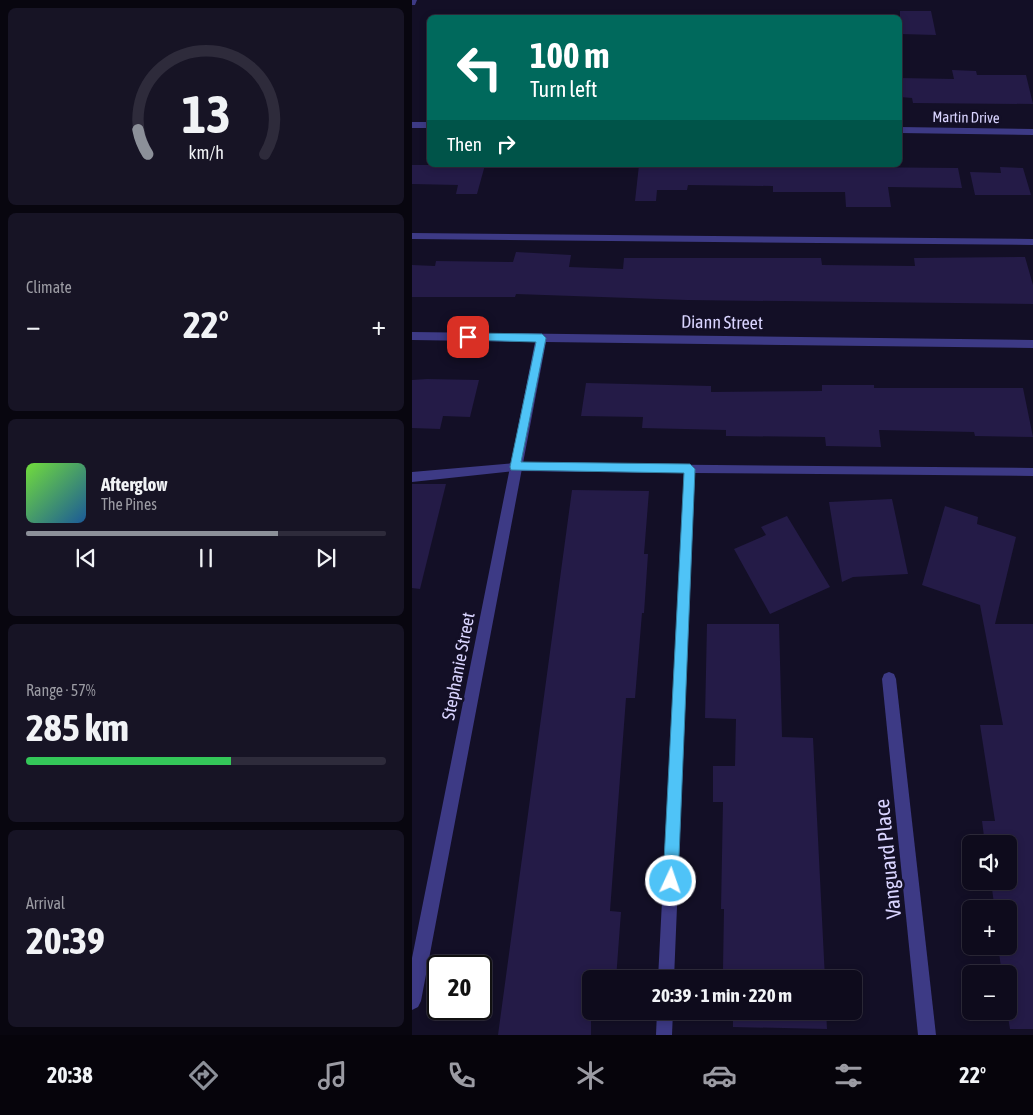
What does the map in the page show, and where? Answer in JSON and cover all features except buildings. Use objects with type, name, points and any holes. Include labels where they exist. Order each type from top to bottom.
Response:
[{"type":"street","points":[[412,125],[427,125]]},
{"type":"street","name":"Martin Drive","points":[[902,130],[1032,132]]},
{"type":"street","name":"Diann Street","points":[[412,336],[1032,344]]},
{"type":"street","name":"Stephanie Street","points":[[412,1001],[515,467],[542,338]]},
{"type":"street","name":"Vanguard Place","points":[[889,679],[928,1035]]},
{"type":"lane","points":[[412,236],[1032,242]]},
{"type":"lane","points":[[412,477],[515,467],[1032,472]]},
{"type":"lane","points":[[666,970],[690,469]]},
{"type":"lane","points":[[664,1035],[665,1020]]},
{"type":"route","points":[[468,337],[542,338],[515,467],[690,469],[671,881]]}]
